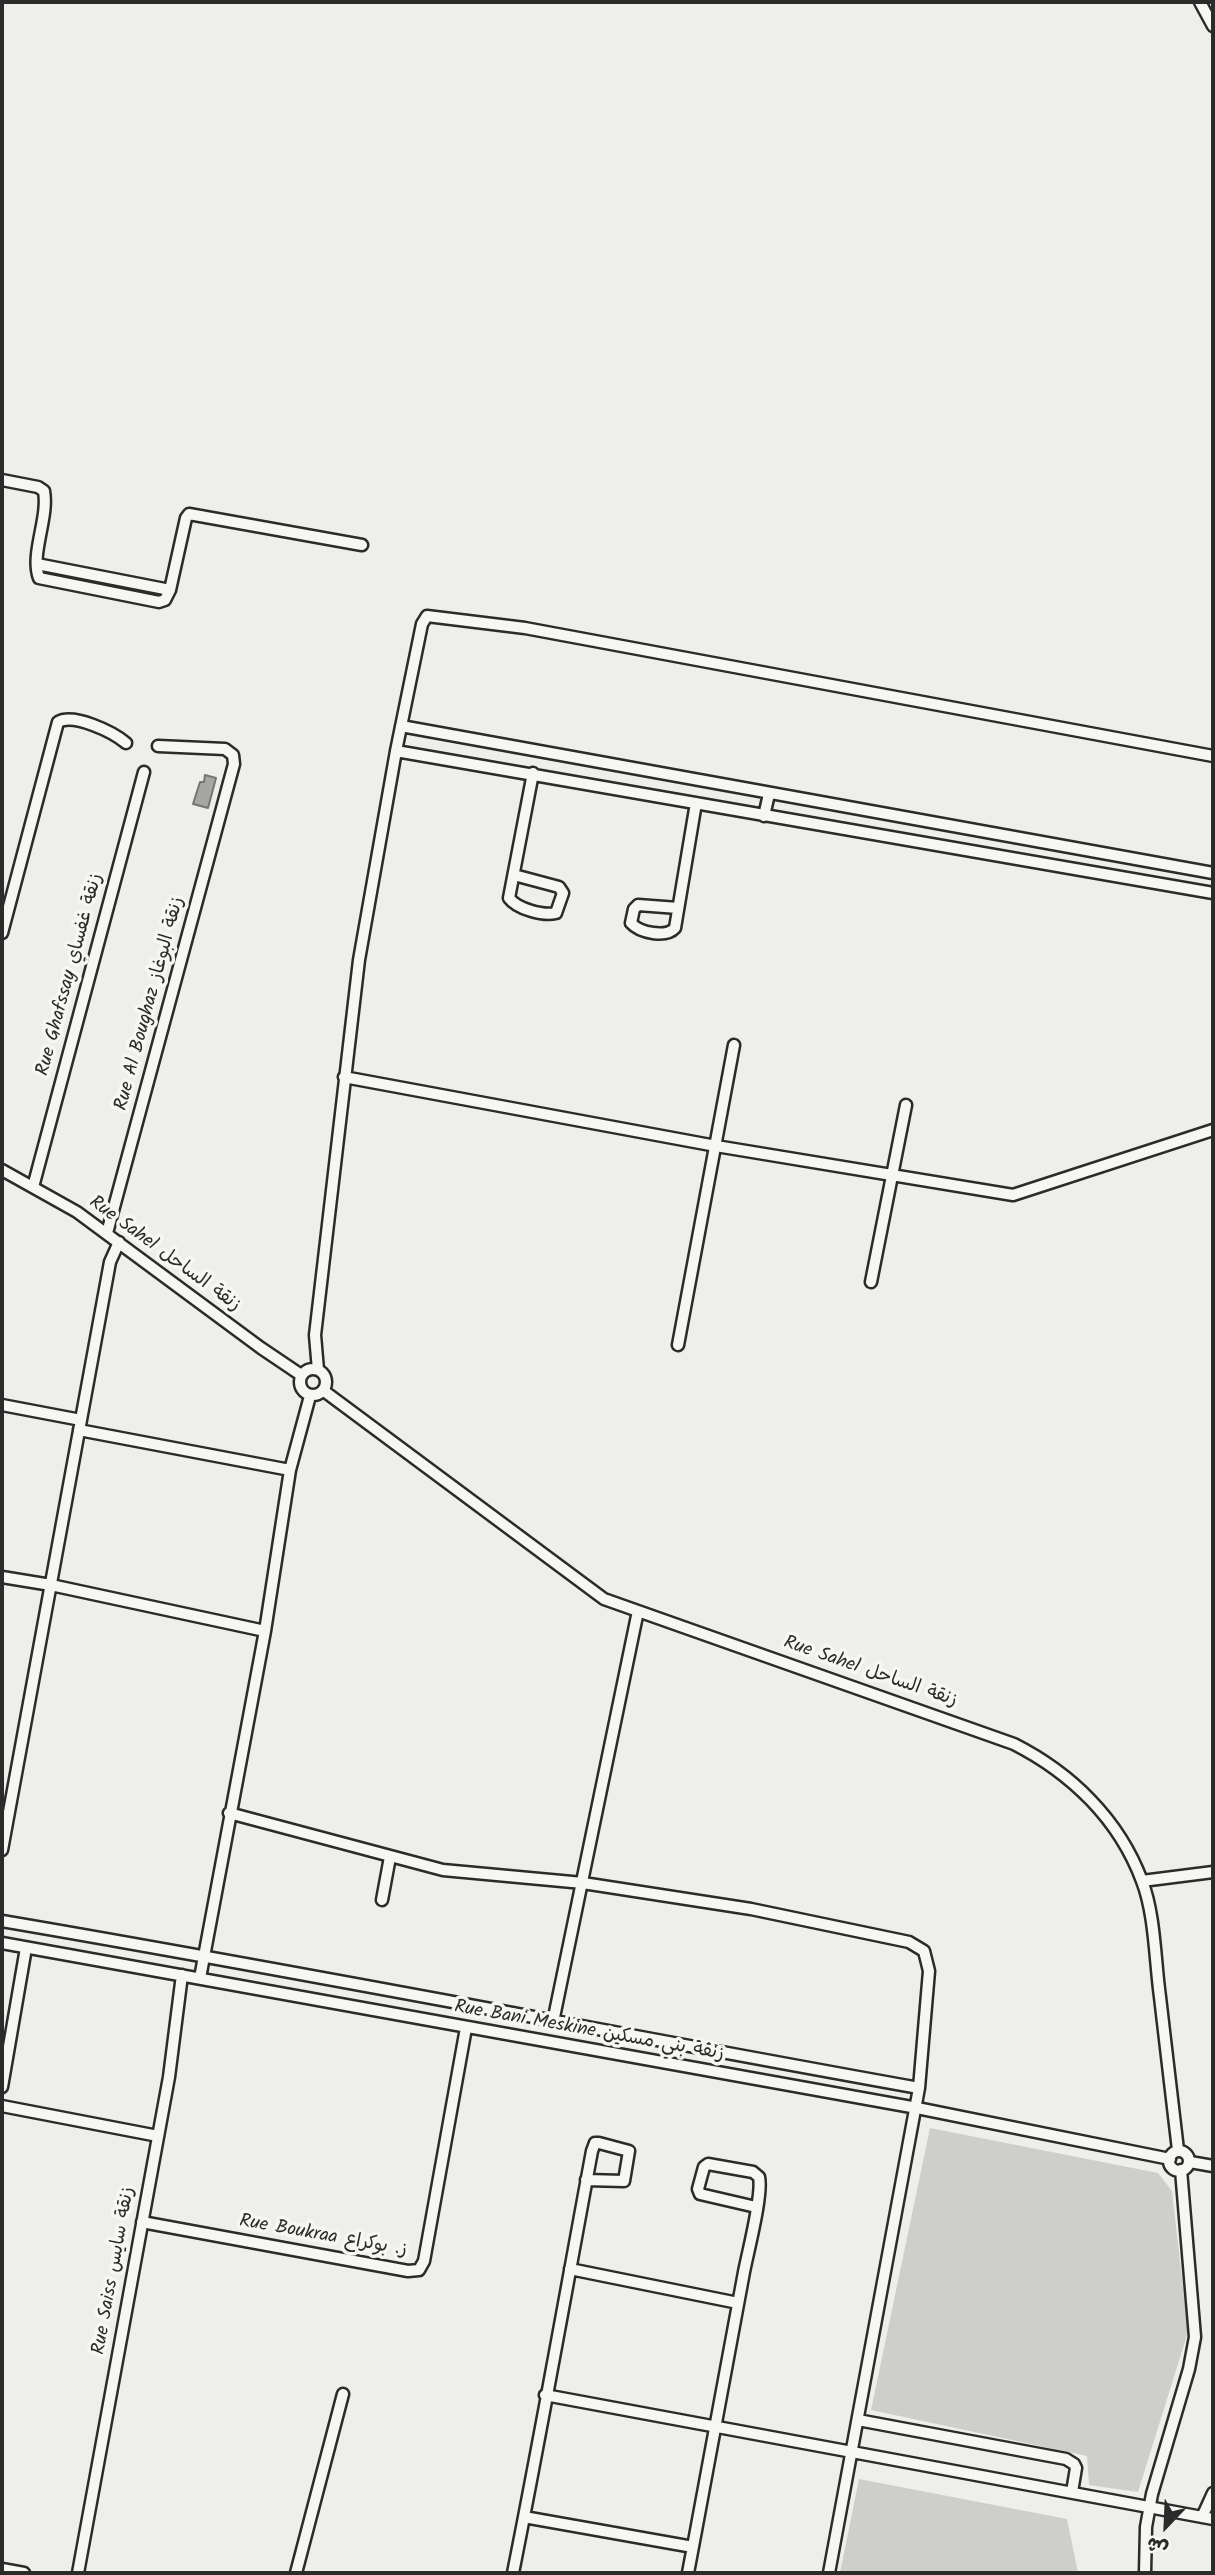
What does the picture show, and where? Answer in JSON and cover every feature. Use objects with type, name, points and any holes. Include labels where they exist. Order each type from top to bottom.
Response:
[{"type":"street","points":[[1199,2],[1213,26]]},
{"type":"street","points":[[2,480],[43,490],[45,509],[37,564],[37,575],[40,579],[159,602],[165,600],[170,590],[189,514],[362,545]]},
{"type":"street","points":[[318,1370],[310,1369],[302,1375],[301,1389],[310,1396],[324,1391],[326,1379],[318,1370],[315,1335],[359,960],[396,751],[422,624],[427,616],[525,628],[1213,756]]},
{"type":"street","points":[[2,933],[58,722],[66,718],[76,720],[113,733],[126,743]]},
{"type":"street","points":[[401,726],[1213,873]]},
{"type":"street","name":"Rue Al Boughaz زنقة البوغاز","points":[[107,1233],[234,764],[233,755],[229,751],[158,746]]},
{"type":"street","points":[[396,751],[1213,893]]},
{"type":"street","name":"Rue Ghafssay زنقة غفساي","points":[[33,1186],[144,772]]},
{"type":"street","points":[[514,875],[559,887],[563,893],[556,913],[550,914],[512,903],[509,896],[533,774]]},
{"type":"street","points":[[764,816],[769,794]]},
{"type":"street","points":[[678,908],[638,905],[634,909],[631,923],[637,929],[668,934],[675,928],[696,803]]},
{"type":"street","points":[[678,1346],[734,1045]]},
{"type":"street","points":[[344,1077],[716,1146],[1013,1195],[1213,1130]]},
{"type":"street","points":[[871,1282],[906,1105]]},
{"type":"street","name":"Rue Sahel زنقة الساحل","points":[[2,1170],[33,1186],[107,1233],[261,1348],[302,1375]]},
{"type":"street","points":[[2,1850],[110,1262],[119,1242]]},
{"type":"street","name":"Rue Sahel زنقة الساحل","points":[[324,1391],[604,1599],[968,1726],[1038,1756],[1072,1782],[1118,1832],[1142,1881],[1150,1921],[1178,2150]]},
{"type":"street","points":[[200,1978],[265,1631],[290,1470],[310,1396]]},
{"type":"street","points":[[2,1405],[80,1425],[290,1470]]},
{"type":"street","points":[[2,1577],[265,1631]]},
{"type":"street","points":[[553,2022],[638,1611]]},
{"type":"street","points":[[229,1813],[443,1870],[583,1883],[751,1909],[894,1939],[918,1946],[924,1951],[929,1971],[917,2108],[829,2573]]},
{"type":"street","points":[[382,1900],[390,1857]]},
{"type":"street","points":[[1142,1881],[1213,1872]]},
{"type":"street","points":[[2,1921],[204,1955],[919,2088]]},
{"type":"street","name":"Rue Bani Meskine زنقة بني مسكين","points":[[2,1943],[917,2108],[1170,2159]]},
{"type":"street","points":[[2,2087],[26,1948]]},
{"type":"street","name":"Rue Saiss زنقة سايس","points":[[78,2573],[169,2077],[182,1975]]},
{"type":"street","name":"Rue Boukraa ز. بوكراع","points":[[142,2222],[395,2269],[419,2270],[424,2261],[466,2028]]},
{"type":"street","points":[[2,2106],[158,2136]]},
{"type":"street","points":[[513,2573],[586,2180],[595,2144],[629,2151],[624,2181],[586,2180]]},
{"type":"street","points":[[1178,2150],[1188,2155],[1189,2162],[1186,2168],[1181,2170],[1172,2168],[1170,2159],[1178,2150]]},
{"type":"street","points":[[1189,2162],[1213,2166]]},
{"type":"street","points":[[688,2573],[717,2426],[738,2303],[756,2207],[760,2183],[756,2174],[708,2164],[704,2166],[698,2189],[700,2194],[756,2207]]},
{"type":"street","points":[[1145,2573],[1149,2507],[1189,2369],[1195,2337],[1181,2170]]},
{"type":"street","points":[[570,2269],[738,2303]]},
{"type":"street","points":[[296,2573],[343,2394]]},
{"type":"street","points":[[545,2395],[1213,2519]]},
{"type":"street","points":[[858,2420],[1066,2459],[1076,2468],[1072,2492]]},
{"type":"street","points":[[1202,2516],[1213,2493]]},
{"type":"street","points":[[524,2517],[693,2547]]},
{"type":"street","points":[[2,2569],[24,2573]]},
{"type":"shaded area","points":[[205,775],[216,778],[208,808],[193,804]]},
{"type":"shaded area","points":[[930,2128],[1158,2173],[1172,2191],[1188,2332],[1138,2492],[1089,2485],[1087,2456],[871,2410]]},
{"type":"shaded area","points":[[859,2479],[1067,2519],[1078,2573],[840,2573]]}]
